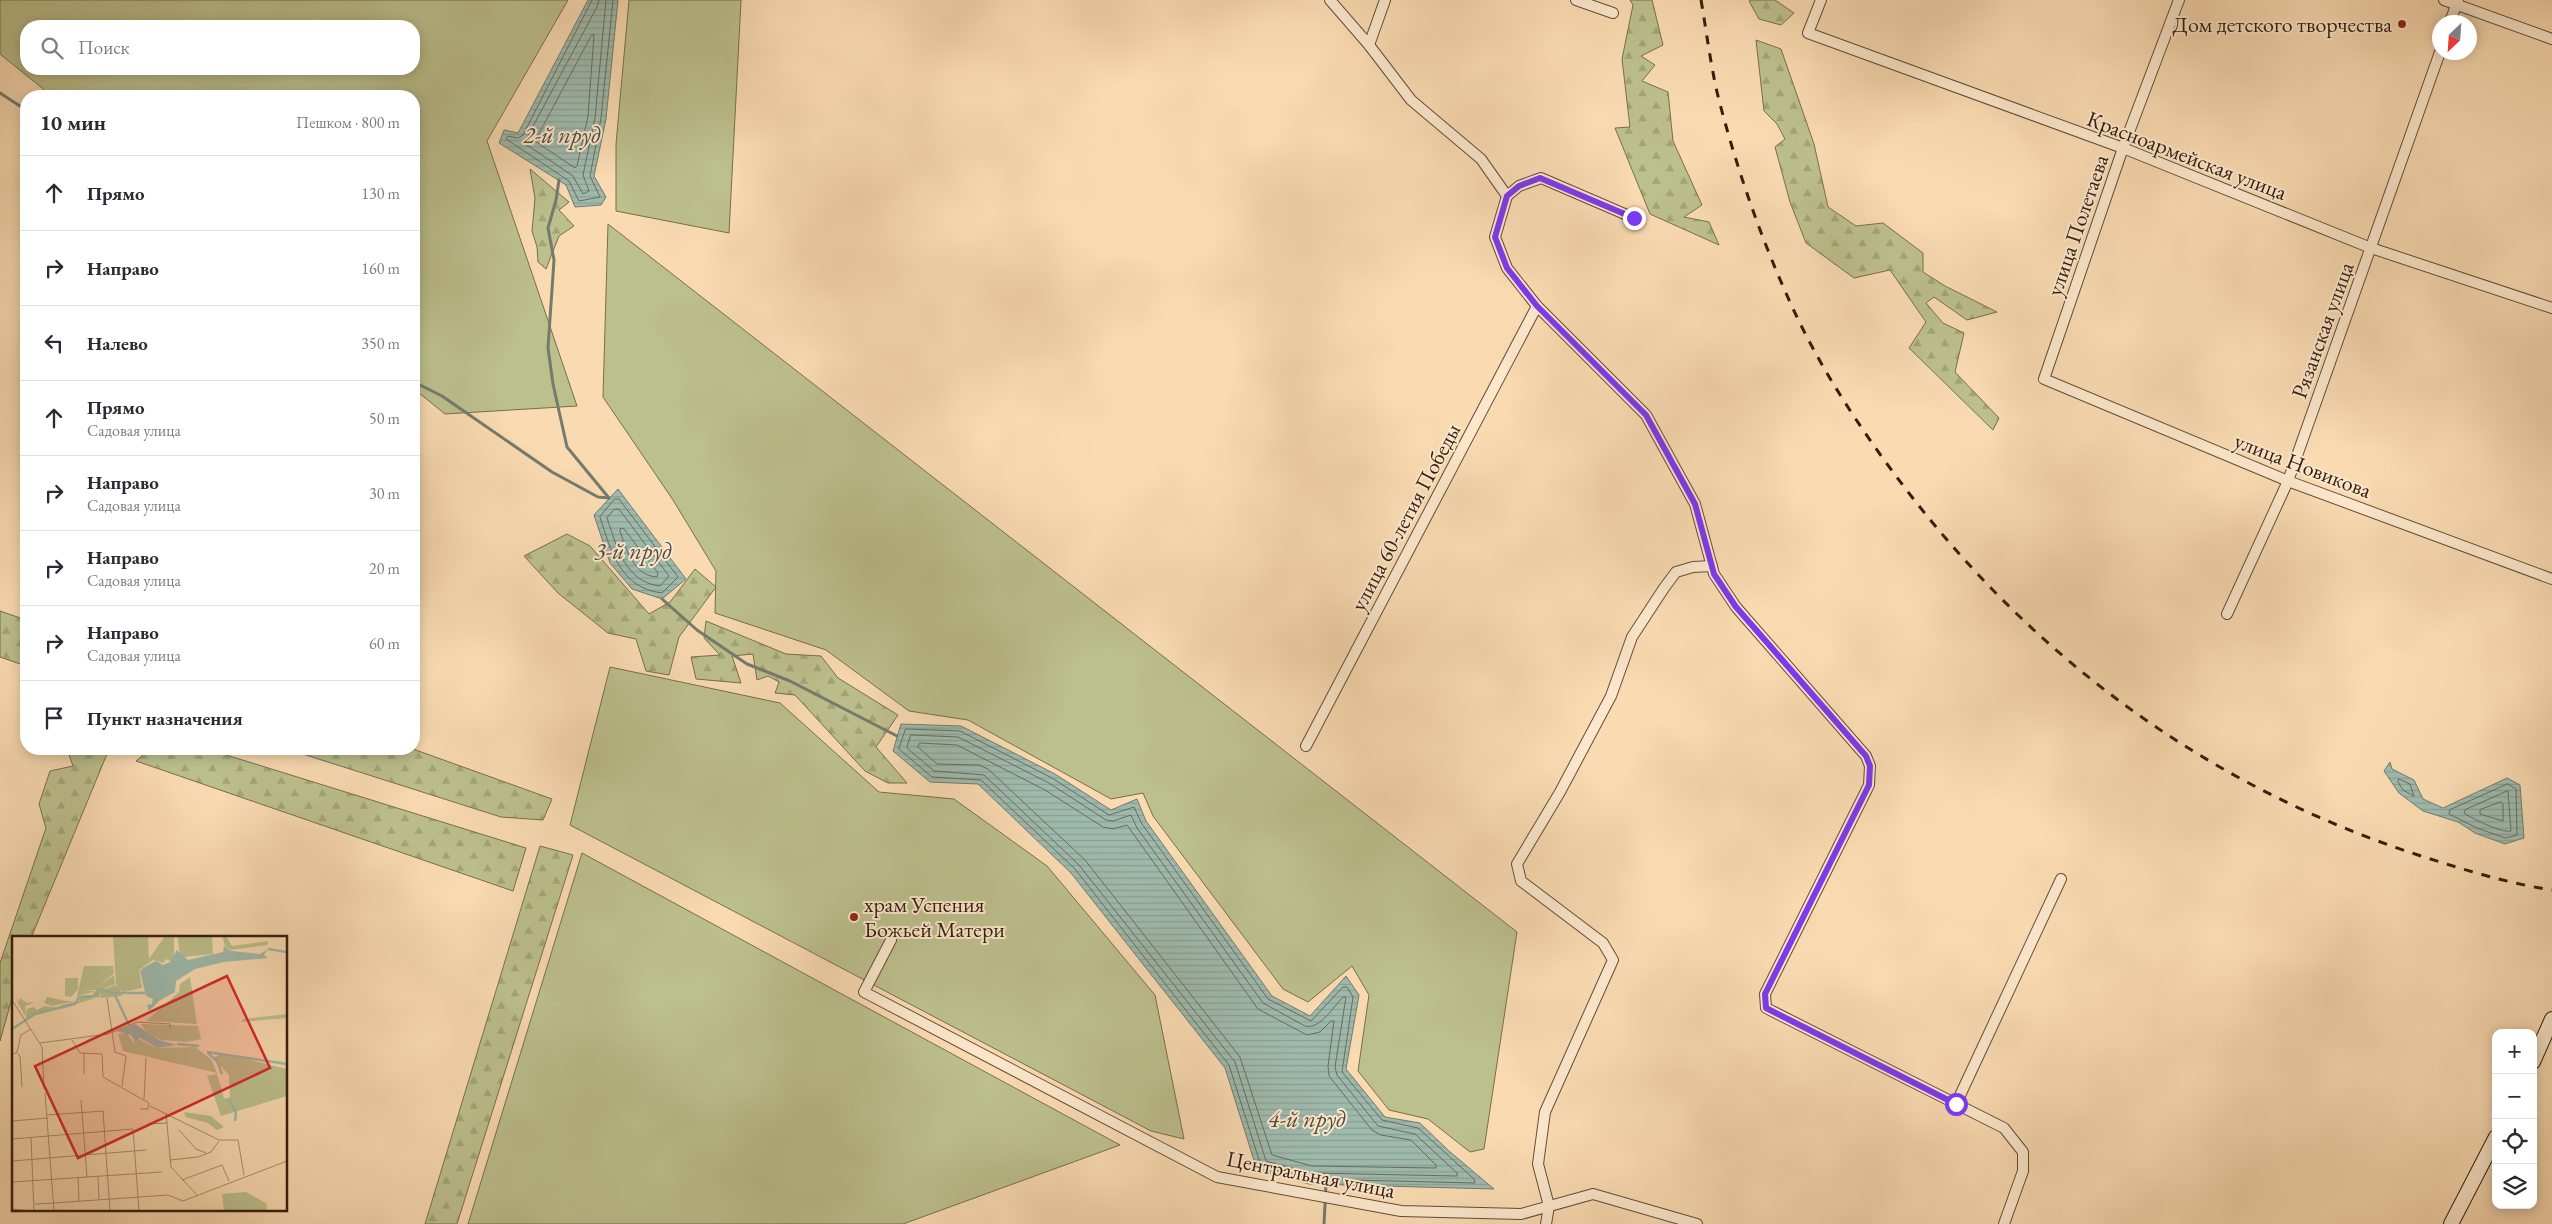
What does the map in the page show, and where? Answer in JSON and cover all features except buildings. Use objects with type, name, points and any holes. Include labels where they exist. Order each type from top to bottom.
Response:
[{"type":"main road","points":[[2537,1053],[2552,1019]]},
{"type":"main road","points":[[2451,1224],[2492,1145]]},
{"type":"street","points":[[1330,0],[1369,45],[1411,100],[1481,159],[1507,196]]},
{"type":"street","points":[[1369,45],[1385,0]]},
{"type":"street","points":[[1576,0],[1613,13]]},
{"type":"street","name":"Красноармейская улица","points":[[1821,0],[1808,33],[2123,148],[2371,248],[2552,308]]},
{"type":"street","name":"улица Полетаева","points":[[2044,379],[2123,148],[2179,0]]},
{"type":"street","points":[[2444,0],[2457,2],[2552,39]]},
{"type":"street","points":[[2452,15],[2457,2]]},
{"type":"street","name":"Рязанская улица","points":[[2227,614],[2288,480],[2437,60]]},
{"type":"street","points":[[1634,218],[1540,178],[1519,186],[1507,196],[1495,237],[1507,268],[1537,306],[1646,415],[1695,504],[1714,574],[1736,607],[1866,756],[1870,766],[1869,785],[1765,994],[1766,1008],[2004,1128],[2023,1152],[2023,1171],[2004,1224]]},
{"type":"street","name":"улица 60-летия Победы","points":[[1306,746],[1537,306]]},
{"type":"street","name":"улица Новикова","points":[[2044,379],[2288,480],[2552,579]]},
{"type":"street","points":[[1546,1224],[1549,1206],[1538,1164],[1546,1112],[1613,960],[1603,943],[1521,880],[1517,864],[1560,792],[1611,696],[1632,637],[1664,588],[1676,572],[1693,567],[1712,566]]},
{"type":"street","points":[[1956,1104],[2061,879]]},
{"type":"street","name":"Центральная улица","points":[[891,940],[864,992],[1217,1177],[1402,1211],[1521,1214],[1593,1194],[1696,1224]]},
{"type":"green space","points":[[0,0],[568,0],[487,141],[577,406],[445,414],[420,394],[420,90],[45,90],[26,75],[420,75],[420,20],[20,20],[20,70],[0,54]]},
{"type":"green space","points":[[629,0],[741,0],[729,233],[616,211],[616,144]]},
{"type":"green space","points":[[1630,0],[1652,0],[1663,45],[1641,56],[1655,65],[1642,81],[1668,92],[1673,141],[1702,205],[1684,217],[1709,222],[1719,245],[1650,214],[1615,128],[1630,127],[1622,59],[1633,5]]},
{"type":"green space","points":[[1775,0],[1794,13],[1781,25],[1759,19],[1749,1]]},
{"type":"green space","points":[[1756,40],[1781,49],[1814,144],[1828,207],[1856,226],[1883,223],[1923,253],[1923,272],[1945,286],[1997,312],[1967,320],[1934,297],[1926,303],[1943,323],[1964,333],[1955,372],[1999,418],[1993,430],[1909,348],[1926,322],[1890,270],[1854,278],[1806,243],[1790,202],[1775,147],[1785,139],[1777,124],[1764,111]]},
{"type":"green space","points":[[530,169],[569,202],[559,210],[574,226],[559,236],[546,269],[538,262],[537,247],[532,231],[535,198]]},
{"type":"green space","points":[[608,224],[1517,932],[1484,1149],[1470,1152],[1428,1119],[1389,1110],[1358,1071],[1369,995],[1352,966],[1308,1002],[1283,989],[1153,816],[1143,793],[1111,799],[968,720],[909,711],[826,650],[715,613],[716,571],[673,500],[603,397]]},
{"type":"green space","points":[[567,534],[590,546],[649,614],[670,602],[695,569],[716,587],[679,637],[669,675],[646,671],[636,639],[608,633],[558,593],[524,556]]},
{"type":"green space","points":[[0,611],[20,618],[20,664],[0,657]]},
{"type":"green space","points":[[706,621],[786,654],[821,656],[838,678],[898,715],[876,747],[907,783],[888,783],[865,771],[795,695],[775,693],[779,682],[768,676],[757,680],[753,654],[732,656],[741,683],[696,679],[691,657],[720,655],[704,638]]},
{"type":"green space","points":[[610,667],[780,703],[879,792],[954,799],[1047,866],[1155,995],[1184,1139],[1151,1131],[570,825]]},
{"type":"green space","points":[[420,752],[552,799],[543,820],[501,817],[306,755],[420,755]]},
{"type":"green space","points":[[69,755],[107,755],[32,936],[12,936],[12,998],[0,1041],[0,963],[46,828],[39,804],[50,771],[73,766]]},
{"type":"green space","points":[[143,755],[226,755],[526,848],[513,891],[136,761]]},
{"type":"green space","points":[[540,846],[573,855],[457,1224],[425,1224]]},
{"type":"green space","points":[[582,853],[1120,1145],[903,1224],[468,1224]]},
{"type":"water","name":"2-й пруд","points":[[588,0],[618,0],[606,119],[594,176],[606,197],[601,205],[575,207],[566,185],[499,143],[504,130],[518,133]]},
{"type":"water","name":"3-й пруд","points":[[618,489],[686,579],[662,599],[632,589],[610,563],[594,515]]},
{"type":"water","name":"4-й пруд","points":[[901,724],[961,726],[1055,774],[1111,810],[1137,799],[1146,821],[1272,996],[1310,1016],[1346,976],[1359,995],[1346,1069],[1385,1117],[1420,1123],[1449,1151],[1494,1189],[1309,1184],[1257,1170],[1225,1068],[1071,873],[978,784],[930,782],[893,751]]},
{"type":"water","points":[[2390,762],[2392,769],[2414,780],[2423,799],[2443,808],[2507,778],[2520,785],[2524,838],[2505,844],[2475,833],[2458,822],[2423,811],[2399,793],[2384,771]]},
{"type":"waterway","points":[[0,93],[20,106]]},
{"type":"waterway","points":[[559,180],[556,200],[548,228],[554,260],[548,348],[553,384],[567,447],[609,498]]},
{"type":"waterway","points":[[420,385],[442,396],[552,472],[598,497],[609,498]]},
{"type":"waterway","points":[[662,599],[697,630],[747,664],[790,681],[897,736]]},
{"type":"waterway","points":[[1324,1224],[1326,1185]]},
{"type":"railway","points":[[1701,0],[1717,91],[1735,158],[1773,263],[1807,338],[1846,404],[1905,488],[1957,551],[2012,609],[2071,663],[2133,711],[2199,755],[2269,793],[2342,827],[2418,855],[2501,880],[2552,890]]},
{"type":"place","name":"Дом детского творчества","points":[[2402,24]]},
{"type":"place","name":"храм Успения Божьей Матери","points":[[854,917]]},
{"type":"route","points":[[1634,218],[1570,189],[1540,178],[1519,186],[1507,196],[1495,237],[1507,268],[1537,306],[1646,415],[1695,504],[1714,574],[1736,607],[1866,756],[1870,766],[1869,785],[1765,994],[1766,1008],[1956,1104]]}]
